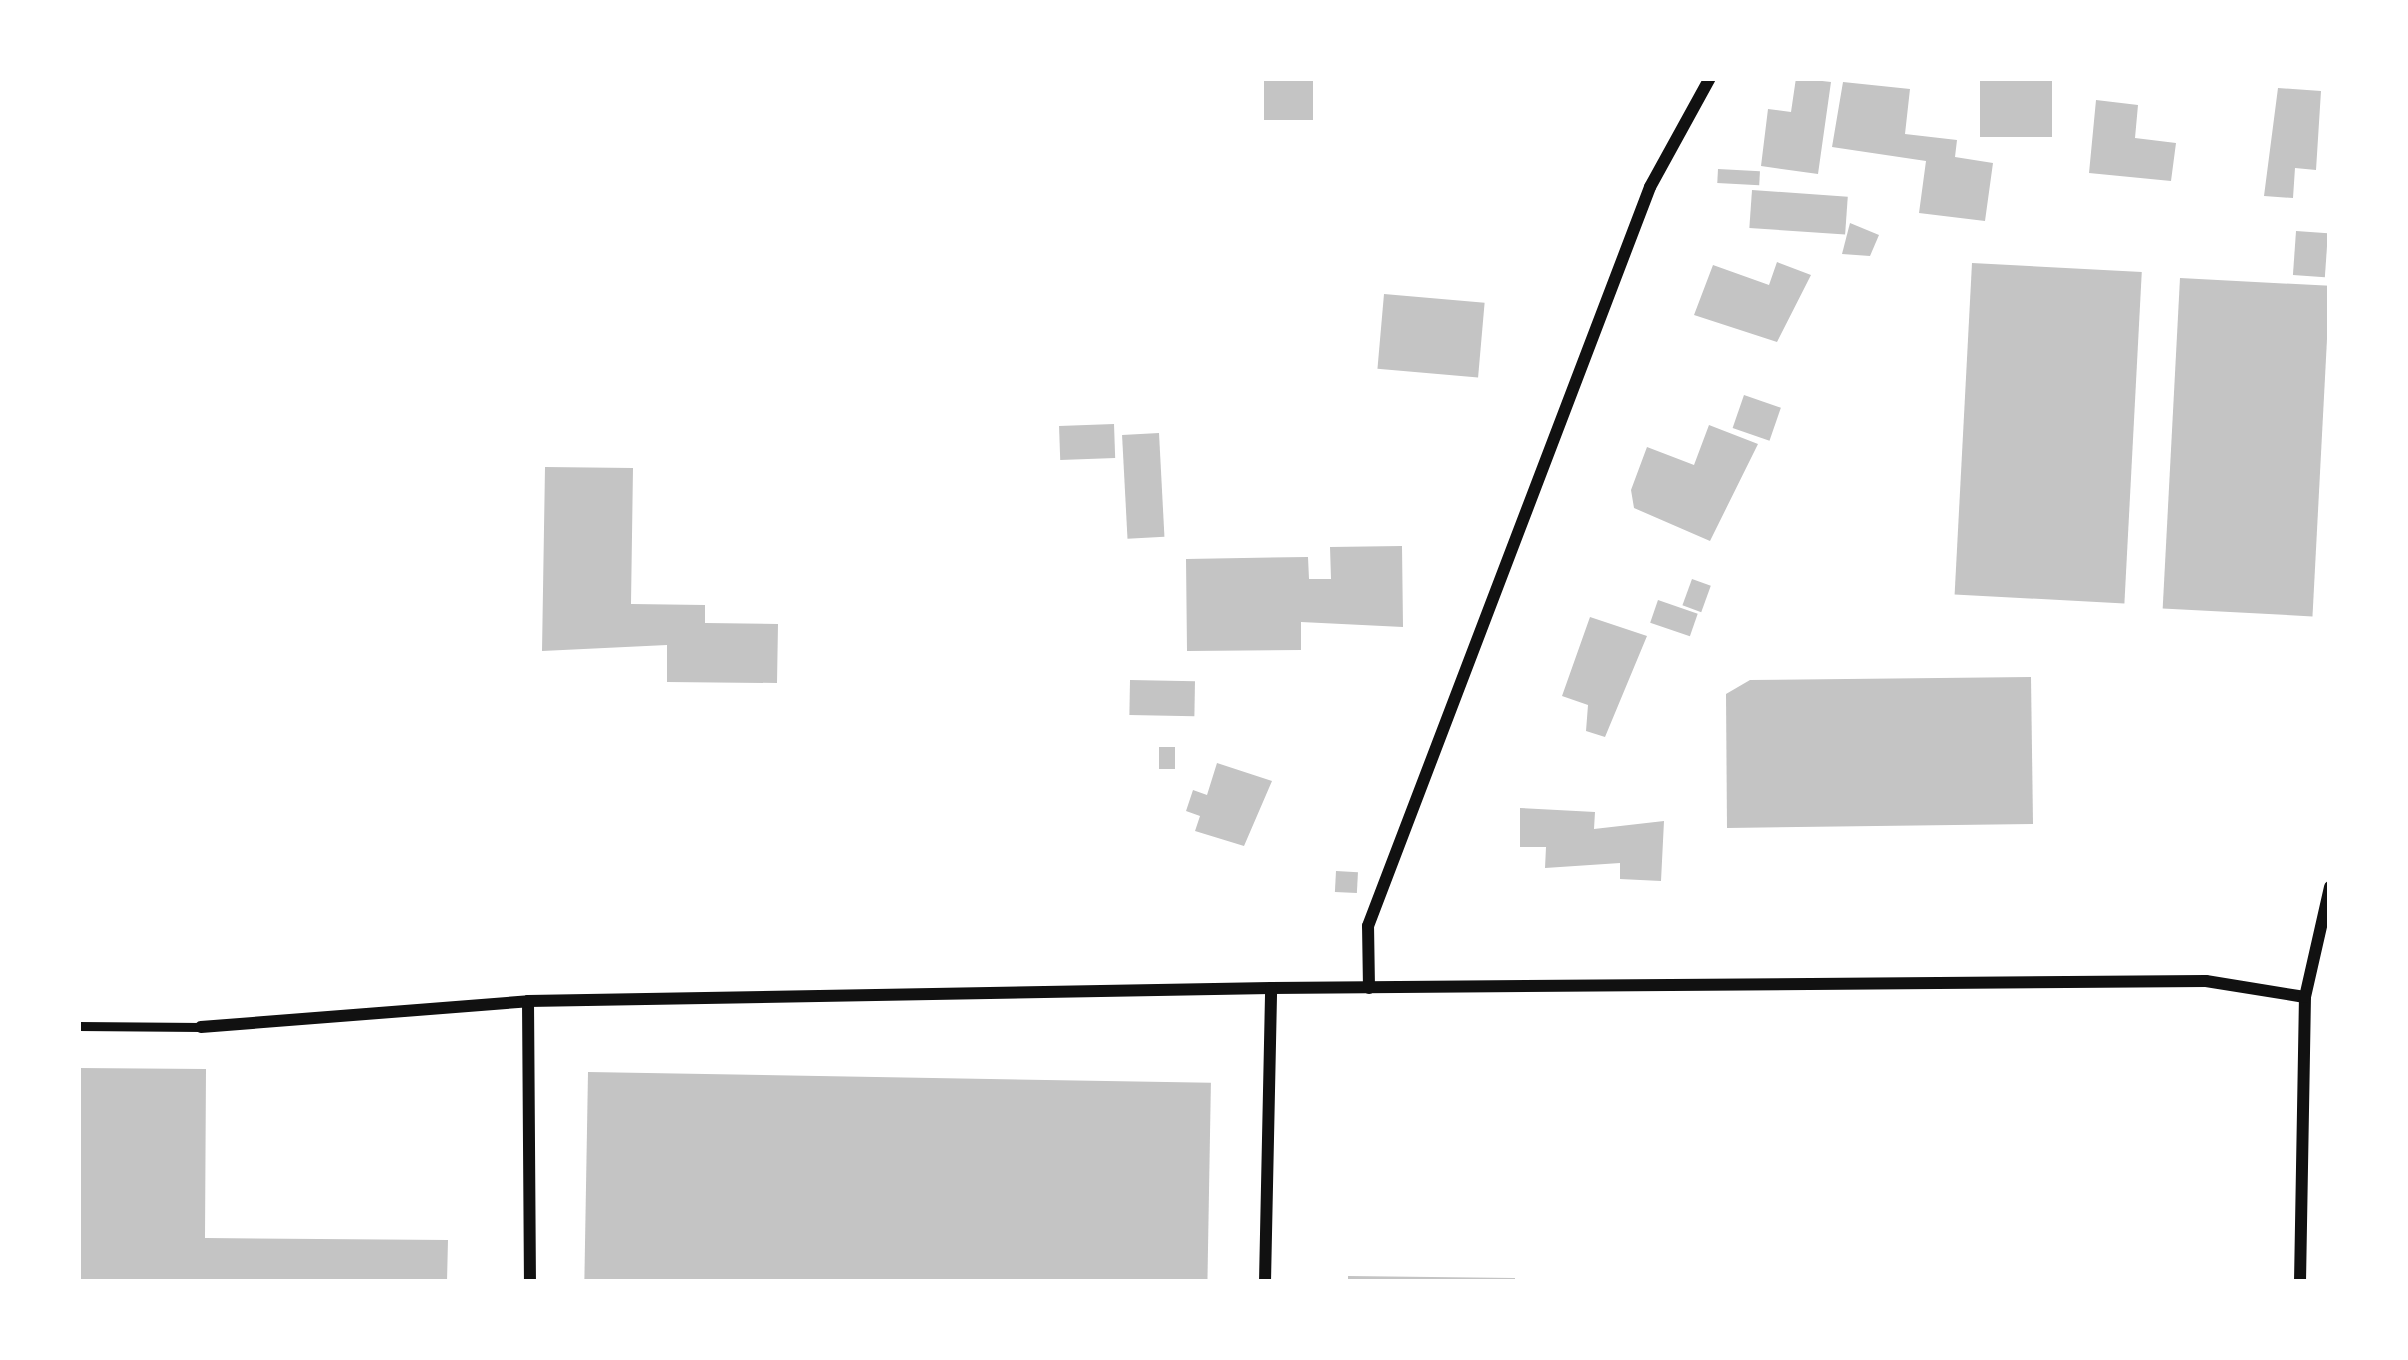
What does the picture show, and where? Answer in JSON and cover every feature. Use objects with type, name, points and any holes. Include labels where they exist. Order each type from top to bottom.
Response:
[{"type":"street","points":[[1369,988],[1367,926],[1650,187],[1709,78]]},
{"type":"street","points":[[2300,1282],[2305,997],[2330,887]]},
{"type":"street","points":[[201,1027],[528,1001],[1271,988],[2206,981],[2305,997]]},
{"type":"street","points":[[1265,1282],[1271,988]]},
{"type":"street","points":[[528,1001],[530,1282]]},
{"type":"lane","points":[[78,1026],[201,1027]]},
{"type":"building","points":[[1264,78],[1313,78],[1313,120],[1264,120]]},
{"type":"building","points":[[1796,78],[1831,82],[1818,174],[1761,166],[1768,109],[1791,112]]},
{"type":"building","points":[[1980,78],[2052,78],[2052,137],[1980,137]]},
{"type":"building","points":[[1843,82],[1910,89],[1905,134],[1957,140],[1955,157],[1993,163],[1985,221],[1919,213],[1926,161],[1832,147]]},
{"type":"building","points":[[2278,88],[2321,91],[2316,170],[2295,168],[2293,198],[2264,196]]},
{"type":"building","points":[[2096,100],[2138,105],[2135,138],[2176,143],[2171,181],[2089,173]]},
{"type":"building","points":[[1718,169],[1760,171],[1759,185],[1717,183]]},
{"type":"building","points":[[1752,190],[1848,197],[1845,235],[1749,228]]},
{"type":"building","points":[[1850,223],[1879,235],[1870,256],[1842,254]]},
{"type":"building","points":[[2296,231],[2328,233],[2325,277],[2293,275]]},
{"type":"building","points":[[1777,262],[1811,275],[1777,342],[1694,315],[1713,265],[1769,285]]},
{"type":"building","points":[[1972,263],[2142,272],[2124,603],[1955,595]]},
{"type":"building","points":[[2180,278],[2330,286],[2312,616],[2163,609]]},
{"type":"building","points":[[1384,294],[1485,303],[1478,378],[1377,369]]},
{"type":"building","points":[[1744,395],[1781,408],[1769,441],[1733,428]]},
{"type":"building","points":[[1114,424],[1115,458],[1060,460],[1059,426]]},
{"type":"building","points":[[1709,425],[1758,444],[1710,541],[1634,508],[1631,490],[1647,447],[1694,465]]},
{"type":"building","points":[[1159,433],[1164,537],[1127,539],[1122,435]]},
{"type":"building","points":[[545,467],[633,468],[631,604],[705,605],[705,623],[778,624],[777,683],[667,682],[667,645],[542,651]]},
{"type":"building","points":[[1402,546],[1403,627],[1301,622],[1301,650],[1187,651],[1186,559],[1308,557],[1309,579],[1331,579],[1330,547]]},
{"type":"building","points":[[1692,579],[1711,586],[1701,612],[1682,605]]},
{"type":"building","points":[[1658,600],[1698,614],[1690,636],[1650,623]]},
{"type":"building","points":[[1590,617],[1647,636],[1605,737],[1586,731],[1588,705],[1562,696]]},
{"type":"building","points":[[2031,677],[2033,824],[1727,828],[1726,694],[1750,680]]},
{"type":"building","points":[[1130,680],[1195,681],[1194,716],[1129,715]]},
{"type":"building","points":[[1159,747],[1175,747],[1175,769],[1159,769]]},
{"type":"building","points":[[1217,763],[1272,781],[1244,846],[1195,831],[1200,816],[1186,811],[1193,790],[1207,795]]},
{"type":"building","points":[[1520,808],[1595,812],[1594,829],[1664,821],[1661,881],[1620,879],[1620,863],[1545,868],[1546,847],[1520,847]]},
{"type":"building","points":[[1336,871],[1358,872],[1357,893],[1335,892]]},
{"type":"building","points":[[78,1068],[206,1069],[205,1238],[448,1240],[447,1282],[78,1282]]},
{"type":"building","points":[[588,1072],[1211,1083],[1207,1282],[584,1282]]},
{"type":"building","points":[[1348,1276],[1515,1278],[1515,1282],[1348,1282]]}]
